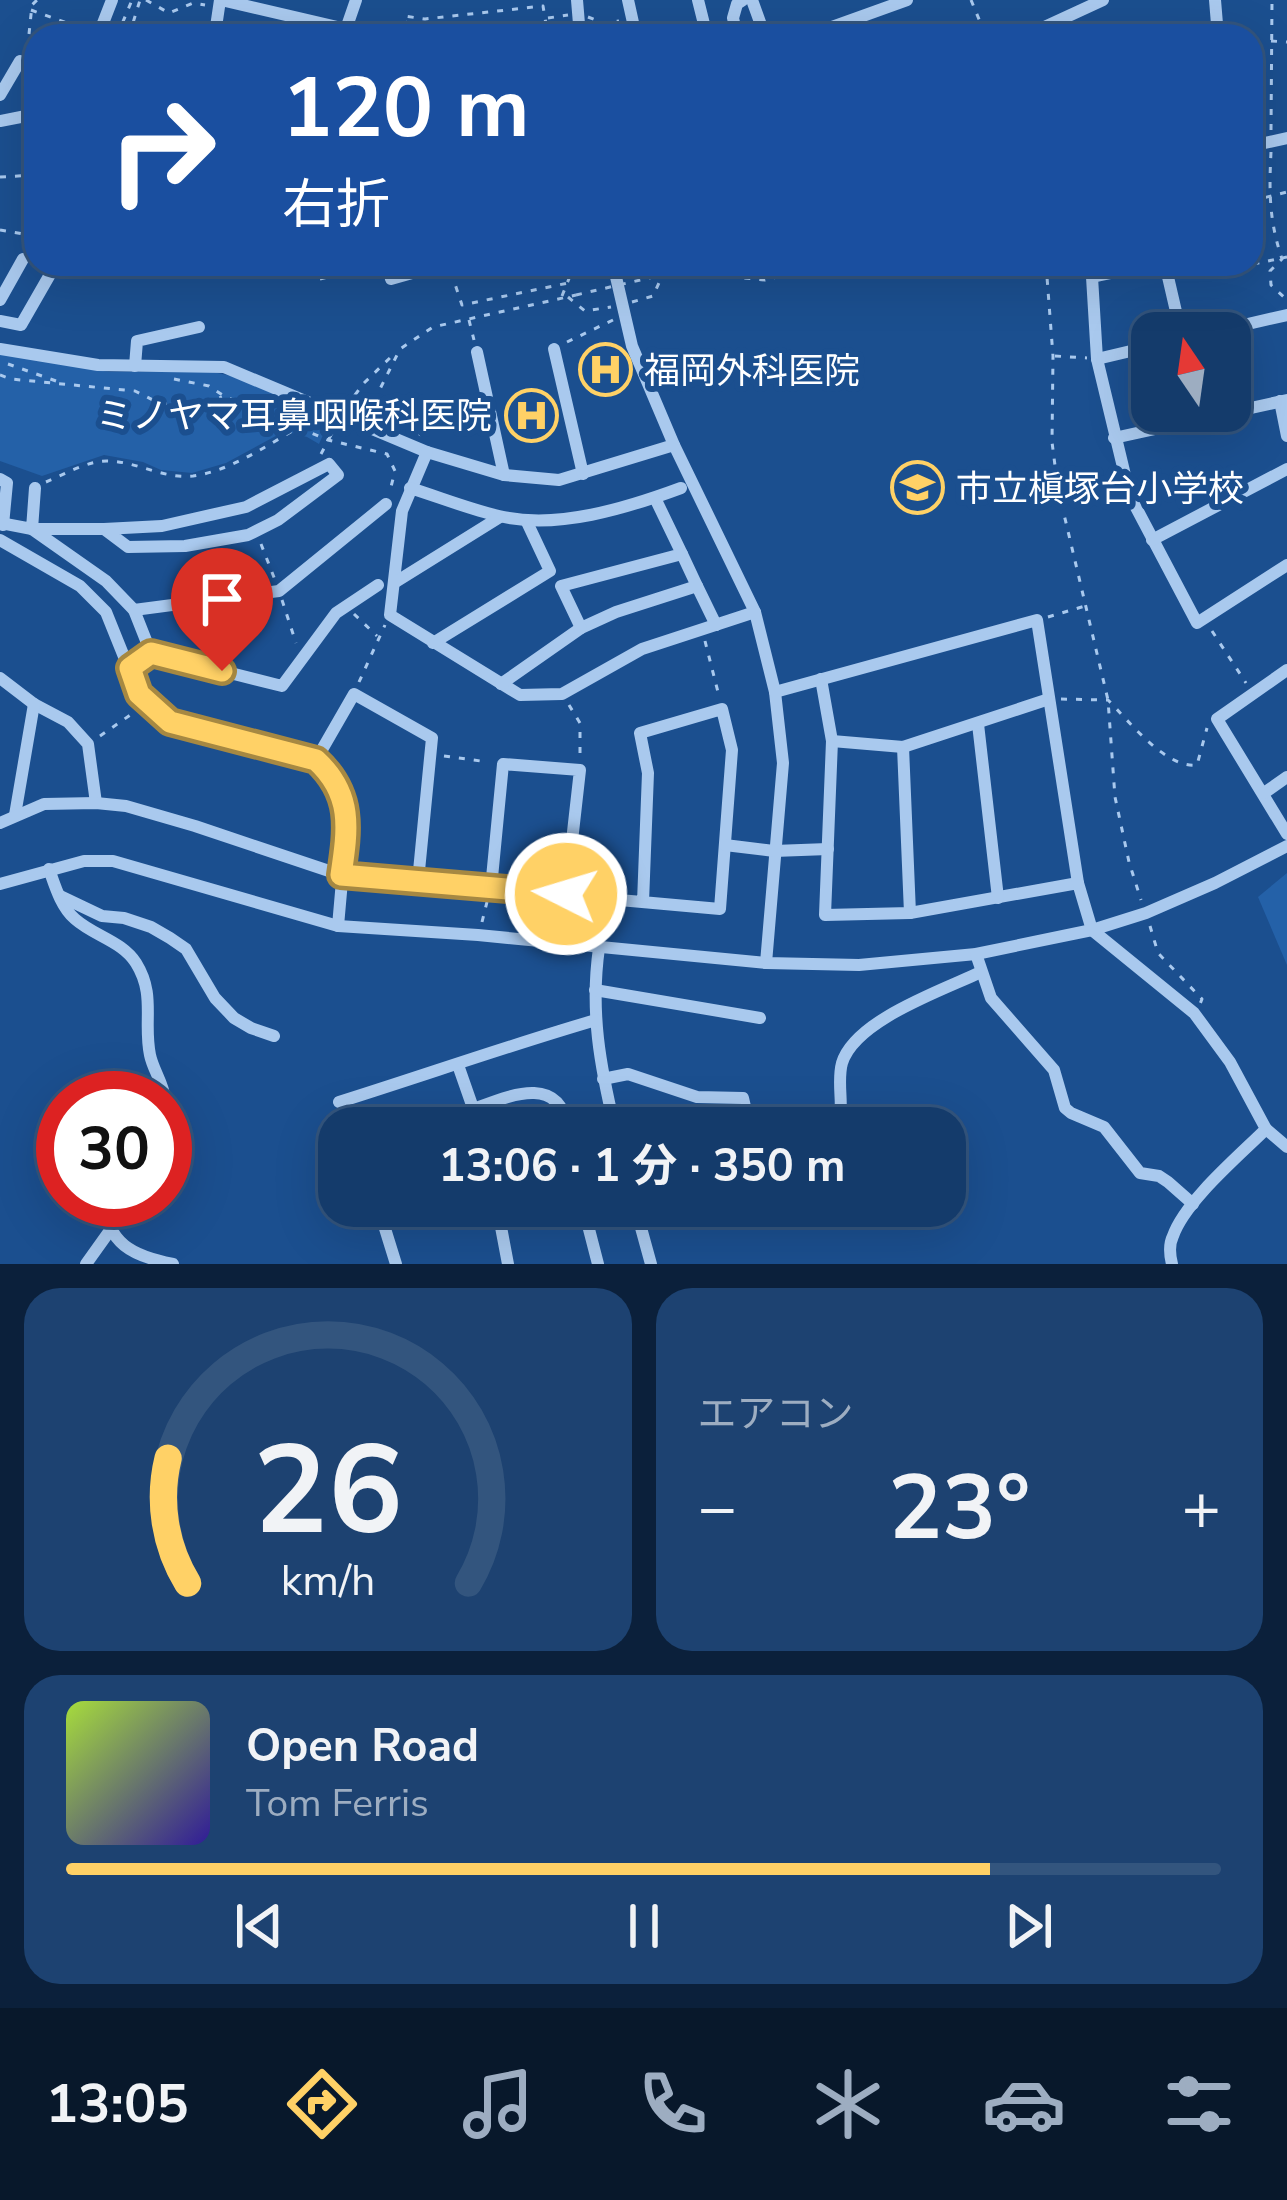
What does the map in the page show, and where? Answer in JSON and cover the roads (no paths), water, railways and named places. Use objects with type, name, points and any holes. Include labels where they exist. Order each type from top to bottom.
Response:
[{"type":"street","points":[[734,24],[737,4],[748,0]]},
{"type":"street","points":[[840,24],[907,0]]},
{"type":"street","points":[[1050,24],[1103,0]]},
{"type":"street","points":[[220,2],[300,24]]},
{"type":"street","points":[[0,95],[20,62]]},
{"type":"street","points":[[0,300],[22,259]]},
{"type":"street","points":[[0,321],[20,325],[49,276]]},
{"type":"street","points":[[616,276],[632,346],[755,613],[775,692],[783,763],[766,963]]},
{"type":"street","points":[[1097,276],[1092,277],[1097,359],[1130,496],[1197,623],[1287,566]]},
{"type":"street","points":[[1168,276],[1176,312]]},
{"type":"street","points":[[1251,323],[1287,315]]},
{"type":"street","points":[[135,366],[136,340],[199,327]]},
{"type":"street","points":[[0,349],[98,365],[224,367],[504,475],[559,480],[674,445]]},
{"type":"street","points":[[554,349],[584,474]]},
{"type":"street","points":[[1097,359],[1131,351]]},
{"type":"street","points":[[477,352],[504,475]]},
{"type":"street","points":[[1114,438],[1283,400],[1287,436]]},
{"type":"street","points":[[426,444],[402,511],[389,615],[520,695],[562,694],[642,649],[755,613]]},
{"type":"street","points":[[1,529],[162,526],[246,506],[329,464],[338,475],[278,520],[248,535],[185,545],[128,547],[104,529]]},
{"type":"street","points":[[1152,540],[1287,470]]},
{"type":"street","points":[[0,479],[7,482],[1,529]]},
{"type":"street","points":[[32,529],[35,485]]},
{"type":"street","points":[[410,488],[500,517],[526,520],[579,516],[682,488]]},
{"type":"street","points":[[655,498],[697,586],[709,627]]},
{"type":"street","points":[[134,610],[278,591],[386,504]]},
{"type":"street","points":[[394,583],[500,517]]},
{"type":"street","points":[[526,520],[581,628]]},
{"type":"street","points":[[1,529],[80,586],[106,612],[139,694],[170,722],[316,760],[333,776],[345,799],[338,926]]},
{"type":"street","points":[[32,529],[106,581],[134,610],[151,653]]},
{"type":"street","points":[[561,586],[682,554]]},
{"type":"street","points":[[434,643],[550,571]]},
{"type":"street","points":[[130,668],[151,653],[282,686],[336,613],[378,585]]},
{"type":"street","points":[[501,685],[581,628],[697,586]]},
{"type":"street","points":[[775,692],[1037,620],[1078,883],[1091,930],[1194,1012],[1230,1062],[1267,1129],[1287,1147]]},
{"type":"street","points":[[1287,670],[1217,719],[1287,834]]},
{"type":"street","points":[[0,678],[68,722],[88,744],[96,803]]},
{"type":"street","points":[[821,679],[832,741],[824,915],[910,913],[1078,883]]},
{"type":"street","points":[[316,760],[353,694],[432,738],[418,881]]},
{"type":"street","points":[[832,741],[903,747],[1048,699]]},
{"type":"street","points":[[15,815],[34,704]]},
{"type":"street","points":[[0,823],[44,803],[126,806],[341,875],[720,909],[732,750],[722,709],[640,733],[648,772],[643,902]]},
{"type":"street","points":[[978,724],[998,898]]},
{"type":"street","points":[[903,747],[910,913]]},
{"type":"street","points":[[491,888],[503,764],[580,770],[566,894]]},
{"type":"street","points":[[1264,793],[1287,777]]},
{"type":"street","points":[[725,845],[827,849]]},
{"type":"street","points":[[0,884],[84,861],[113,861],[338,926],[766,963],[860,964],[976,954],[1091,930],[1146,913],[1287,846]]},
{"type":"street","points":[[49,869],[75,920],[126,950],[137,964],[150,998],[148,1035],[157,1071]]},
{"type":"street","points":[[60,896],[102,916],[124,918],[170,938],[186,949],[215,998],[235,1018],[274,1036]]},
{"type":"street","points":[[599,948],[597,1050],[610,1107]]},
{"type":"street","points":[[976,954],[991,998],[1054,1070],[1065,1108],[1104,1127],[1140,1173],[1159,1176],[1193,1204]]},
{"type":"street","points":[[840,1107],[841,1068],[854,1043],[896,1012],[980,972]]},
{"type":"street","points":[[595,990],[760,1018]]},
{"type":"street","points":[[339,1102],[596,1020]]},
{"type":"street","points":[[458,1065],[473,1107]]},
{"type":"street","points":[[603,1078],[628,1074],[697,1097],[743,1098],[745,1107]]},
{"type":"street","points":[[479,1107],[520,1092],[540,1093],[560,1107]]},
{"type":"street","points":[[1172,1264],[1173,1236],[1193,1204],[1267,1129]]},
{"type":"street","points":[[385,1227],[397,1264]]},
{"type":"street","points":[[501,1227],[508,1264]]},
{"type":"street","points":[[588,1227],[598,1264]]},
{"type":"street","points":[[641,1227],[651,1264]]},
{"type":"street","points":[[86,1264],[111,1228],[126,1249],[173,1264]]},
{"type":"place","name":"福岡外科医院","points":[[605,370]]},
{"type":"place","name":"ミノヤマ耳鼻咽喉科医院","points":[[531,415]]},
{"type":"place","name":"市立槇塚台小学校","points":[[917,488]]}]
